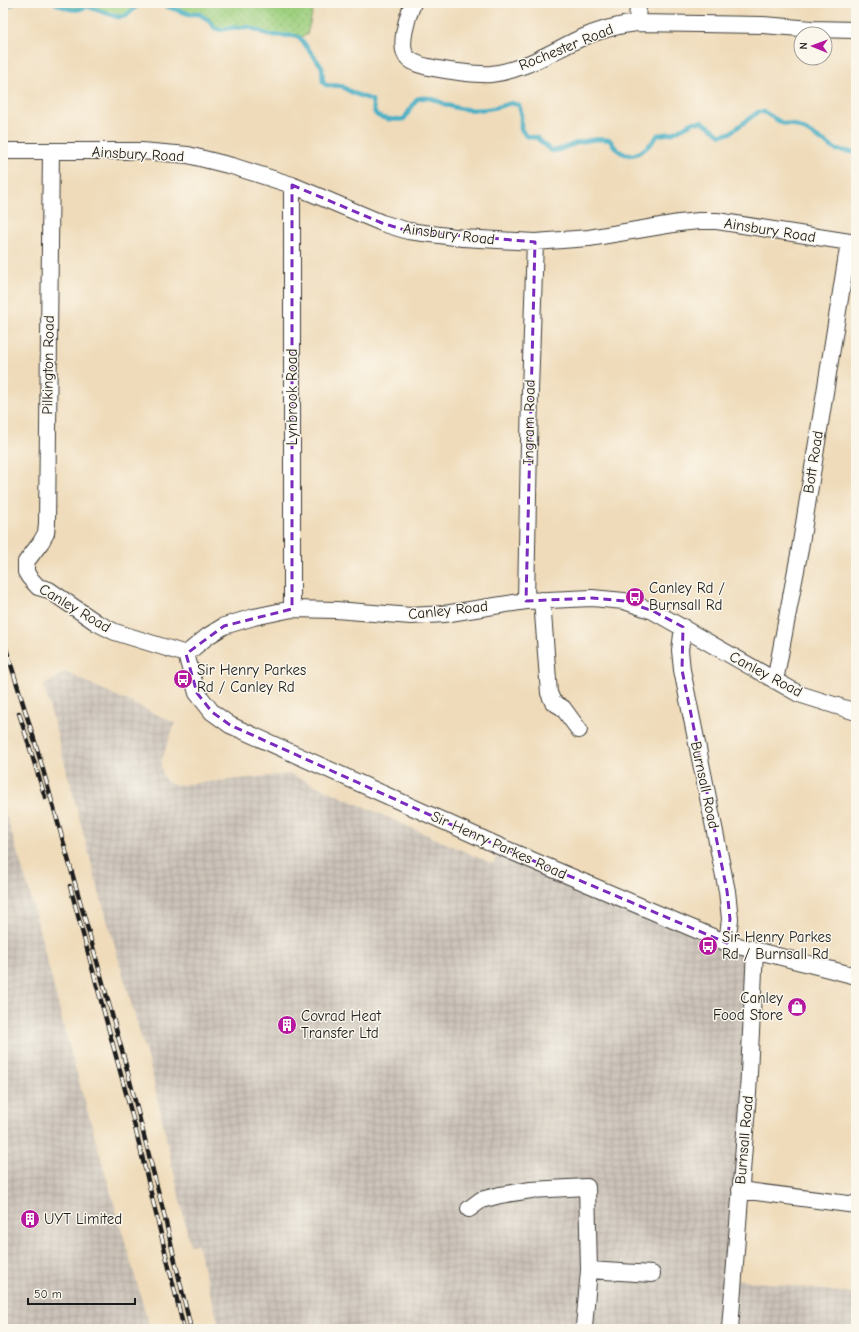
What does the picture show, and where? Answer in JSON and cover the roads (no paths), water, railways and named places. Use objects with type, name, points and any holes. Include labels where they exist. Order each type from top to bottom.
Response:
[{"type":"street","name":"Rochester Road","points":[[413,3],[404,33],[403,49],[407,58],[417,64],[441,70],[491,74],[516,68],[548,55],[579,39],[602,30],[627,24],[763,25],[812,29],[856,30]]},
{"type":"street","points":[[637,23],[638,3]]},
{"type":"street","name":"Ainsbury Road","points":[[3,151],[141,151],[188,155],[232,166],[292,185],[382,223],[408,231],[463,238],[535,242],[589,238],[679,222],[717,221],[852,243]]},
{"type":"street","name":"Pilkington Road","points":[[26,572],[26,562],[29,556],[35,551],[46,533],[51,151]]},
{"type":"street","name":"Lynbrook Road","points":[[292,185],[292,609]]},
{"type":"street","name":"Ingram Road","points":[[535,242],[530,391],[534,600],[549,693],[553,702],[564,708],[579,730]]},
{"type":"street","name":"Bott Road","points":[[775,681],[800,549],[852,243]]},
{"type":"street","name":"Canley Road","points":[[26,572],[28,577],[38,587],[49,590],[103,626],[115,632],[186,654],[208,636],[224,626],[254,617],[292,609],[336,610],[411,616],[444,614],[534,600],[592,598],[624,602],[653,611],[800,694],[856,712]]},
{"type":"street","name":"Burnsall Road","points":[[682,627],[680,650],[682,670],[727,890],[730,919],[727,943]]},
{"type":"street","name":"Sir Henry Parkes Road","points":[[186,654],[197,693],[212,712],[230,725],[501,847],[727,943],[856,976]]},
{"type":"street","name":"Burnsall Road","points":[[730,1329],[748,1093],[755,951]]},
{"type":"street","points":[[469,1209],[480,1200],[500,1195],[531,1190],[586,1187],[589,1270],[584,1329]]},
{"type":"street","points":[[740,1190],[856,1205]]},
{"type":"street","points":[[589,1270],[652,1274]]},
{"type":"waterway","points":[[3,6],[14,3]]},
{"type":"waterway","points":[[55,3],[70,9],[89,7],[118,17],[126,16],[138,5],[146,3]]},
{"type":"waterway","points":[[157,3],[189,14],[199,14],[207,19],[215,28],[221,30],[249,27],[269,35],[295,36],[300,38],[322,67],[323,82],[326,85],[342,86],[353,93],[372,100],[375,113],[384,118],[404,119],[417,99],[422,98],[431,98],[458,108],[473,110],[489,109],[511,103],[519,105],[521,112],[521,129],[526,136],[537,138],[551,151],[556,151],[582,142],[605,139],[610,140],[616,148],[622,153],[628,155],[641,152],[653,142],[658,135],[673,133],[694,122],[703,122],[721,135],[730,133],[758,112],[764,112],[782,123],[794,125],[805,130],[837,150],[856,152]]},
{"type":"railway","points":[[3,639],[38,752],[123,1054],[163,1210],[191,1329]]},
{"type":"railway","points":[[19,713],[45,797]]},
{"type":"railway","points":[[70,886],[133,1119],[184,1329]]},
{"type":"place","name":"Canley Rd / Burnsall Rd","points":[[635,597]]},
{"type":"place","name":"Sir Henry Parkes Rd / Canley Rd","points":[[183,679]]},
{"type":"place","name":"Sir Henry Parkes Rd / Burnsall Rd","points":[[708,946]]},
{"type":"place","name":"Canley Food Store","points":[[797,1007]]},
{"type":"place","name":"Covrad Heat Transfer Ltd","points":[[287,1025]]},
{"type":"place","name":"UYT Limited","points":[[30,1219]]}]
